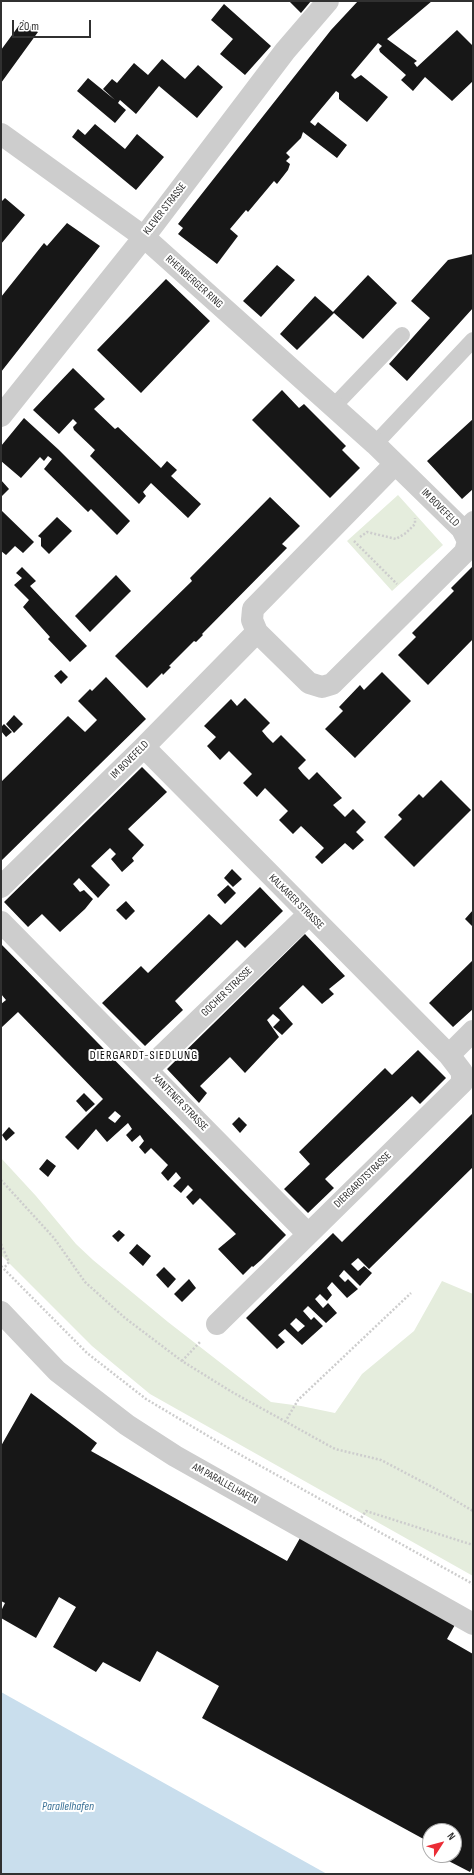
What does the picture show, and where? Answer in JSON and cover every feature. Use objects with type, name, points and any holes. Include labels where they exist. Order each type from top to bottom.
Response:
[{"type":"street","name":"KLEVER STRASSE","points":[[1,416],[144,237],[285,51],[328,1]]},
{"type":"street","name":"RHEINBERGER RING","points":[[1,134],[144,237],[375,444],[395,464]]},
{"type":"street","name":"IM BOVEFELD","points":[[395,464],[430,499],[467,524],[468,541],[465,552],[332,684],[322,687],[309,683],[258,632],[252,620],[252,609],[395,464]]},
{"type":"street","name":"IM BOVEFELD","points":[[1,887],[144,747],[258,632]]},
{"type":"street","name":"KALKARER STRASSE","points":[[144,747],[308,915],[449,1055]]},
{"type":"street","name":"GOCHER STRASSE","points":[[147,1070],[308,915]]},
{"type":"street","name":"XANTENER STRASSE","points":[[1,922],[308,1234]]},
{"type":"street","points":[[449,1055],[473,1031]]},
{"type":"street","name":"DIERGARDTSTRASSE","points":[[217,1324],[462,1083],[462,1072],[449,1055]]},
{"type":"street","name":"AM PARALLELHAFEN","points":[[1,1312],[57,1371],[127,1425],[175,1456],[473,1624]]},
{"type":"lane","points":[[333,407],[402,335]]},
{"type":"lane","points":[[375,444],[473,340]]},
{"type":"path","points":[[355,541],[367,532],[396,539],[406,533],[415,524],[415,513],[430,499]]},
{"type":"path","points":[[337,523],[415,602]]},
{"type":"path","points":[[1,1180],[54,1238],[84,1282],[125,1318],[182,1361],[232,1392],[335,1449],[381,1460],[436,1489],[473,1511]]},
{"type":"path","points":[[1,1244],[9,1262],[4,1268]]},
{"type":"path","points":[[1,1266],[87,1353],[146,1399],[359,1521],[473,1584]]},
{"type":"path","points":[[285,1422],[298,1400],[411,1293]]},
{"type":"path","points":[[359,1521],[366,1511],[473,1545]]},
{"type":"green space","points":[[398,495],[443,545],[392,591],[347,541]]},
{"type":"green space","points":[[1,1158],[36,1196],[76,1244],[93,1260],[168,1322],[271,1402],[335,1413],[362,1374],[414,1331],[442,1281],[473,1294],[473,1576],[150,1394],[92,1346],[1,1255]]},
{"type":"water","name":"Parallelhafen","points":[[1,1692],[327,1874],[1,1874]]},
{"type":"building","points":[[289,1],[311,1],[301,13]]},
{"type":"building","points":[[358,1],[432,1],[387,39],[417,61],[414,63],[417,67],[457,30],[473,46],[473,81],[452,101],[425,77],[413,91],[401,80],[406,75],[380,52],[379,49],[382,46],[378,43],[351,75],[355,79],[361,75],[388,97],[367,122],[339,99],[339,93],[336,91],[310,122],[315,126],[318,122],[347,145],[337,158],[303,132],[301,138],[286,153],[290,157],[286,161],[290,164],[288,170],[277,184],[274,181],[248,212],[246,210],[230,229],[238,236],[217,264],[178,234],[183,228],[178,224],[331,30]]},
{"type":"building","points":[[224,4],[271,46],[245,75],[220,54],[233,39],[211,20]]},
{"type":"building","points":[[23,20],[38,32],[1,83],[1,50]]},
{"type":"building","points":[[162,59],[185,79],[198,65],[223,87],[197,118],[159,86],[136,114],[120,100],[118,103],[126,110],[115,123],[77,91],[88,78],[115,100],[103,89],[112,79],[117,83],[134,63],[148,75]]},
{"type":"building","points":[[95,124],[125,149],[137,134],[164,157],[136,190],[72,137],[78,129],[85,135]]},
{"type":"building","points":[[5,198],[25,215],[1,244],[1,202]]},
{"type":"building","points":[[67,223],[100,246],[1,372],[1,297],[44,243],[47,246]]},
{"type":"building","points":[[473,254],[473,308],[407,381],[389,364],[430,318],[411,301],[448,260]]},
{"type":"building","points":[[277,265],[295,280],[261,317],[243,301]]},
{"type":"building","points":[[368,275],[397,303],[363,339],[334,313],[297,350],[280,334],[315,296],[333,312]]},
{"type":"building","points":[[166,279],[210,321],[141,393],[97,350]]},
{"type":"building","points":[[73,368],[105,399],[94,409],[115,429],[118,427],[161,468],[167,461],[177,470],[171,476],[201,504],[188,518],[151,483],[143,492],[146,496],[139,504],[90,456],[95,450],[74,430],[73,427],[77,423],[73,419],[59,434],[33,410]]},
{"type":"building","points":[[282,390],[299,408],[304,404],[346,446],[342,450],[360,468],[330,498],[252,420]]},
{"type":"building","points":[[24,418],[59,450],[130,521],[117,535],[91,509],[88,512],[44,469],[52,459],[48,456],[44,461],[40,457],[21,478],[1,461],[1,446]]},
{"type":"building","points":[[473,419],[473,489],[462,499],[427,461]]},
{"type":"building","points":[[1,480],[9,489],[1,497]]},
{"type":"building","points":[[270,497],[300,526],[282,544],[287,548],[202,634],[203,635],[196,642],[194,641],[169,666],[171,667],[163,675],[162,673],[147,688],[115,656],[192,581],[190,578]]},
{"type":"building","points":[[1,510],[34,542],[23,553],[15,546],[6,555],[1,551]]},
{"type":"building","points":[[57,517],[72,531],[49,554],[41,546],[41,538],[38,536]]},
{"type":"building","points":[[22,567],[36,581],[30,586],[87,646],[70,662],[48,639],[50,637],[23,607],[29,600],[14,585],[22,578],[16,573]]},
{"type":"building","points":[[472,567],[473,639],[428,685],[398,655],[416,637],[412,633],[454,591],[451,588]]},
{"type":"building","points":[[116,575],[131,591],[90,632],[75,616]]},
{"type":"building","points":[[61,670],[68,677],[61,684],[54,676]]},
{"type":"building","points":[[382,672],[411,701],[355,758],[325,729],[343,711],[339,707],[360,685],[364,690]]},
{"type":"building","points":[[106,677],[146,719],[1,861],[1,782],[68,716],[85,732],[97,720],[78,701],[90,689],[92,691]]},
{"type":"building","points":[[245,698],[270,723],[262,731],[267,737],[273,743],[281,735],[306,760],[298,768],[303,774],[309,780],[317,772],[342,798],[333,805],[345,817],[353,809],[366,822],[356,832],[364,840],[353,850],[345,843],[322,864],[315,857],[324,848],[301,826],[293,834],[279,820],[288,811],[265,788],[257,797],[243,783],[252,774],[229,751],[220,760],[207,746],[216,737],[204,726],[231,699],[237,706]]},
{"type":"building","points":[[14,715],[23,724],[14,733],[6,724]]},
{"type":"building","points":[[4,724],[12,732],[6,737],[1,731],[1,727]]},
{"type":"building","points":[[142,767],[167,792],[128,829],[144,845],[132,858],[134,861],[122,872],[111,859],[116,854],[110,848],[91,866],[110,885],[98,898],[79,878],[73,884],[80,892],[84,890],[93,899],[85,909],[60,932],[42,914],[28,927],[4,902]]},
{"type":"building","points":[[441,780],[471,810],[414,867],[384,837],[402,819],[398,815],[419,794],[423,798]]},
{"type":"building","points":[[232,869],[242,879],[233,887],[224,878]]},
{"type":"building","points":[[228,885],[236,893],[225,904],[217,895]]},
{"type":"building","points":[[260,887],[283,911],[245,948],[237,940],[175,1001],[183,1010],[145,1046],[102,1003],[141,966],[148,973],[209,914],[221,925]]},
{"type":"building","points":[[126,901],[135,911],[126,920],[116,910]]},
{"type":"building","points":[[473,910],[473,927],[465,919]]},
{"type":"building","points":[[305,934],[345,976],[329,989],[334,994],[322,1004],[303,985],[279,1008],[293,1024],[282,1035],[273,1027],[280,1020],[273,1014],[267,1020],[279,1037],[245,1073],[230,1057],[200,1086],[207,1093],[199,1103],[167,1069]]},
{"type":"building","points":[[1,944],[286,1235],[261,1260],[243,1275],[218,1249],[236,1234],[200,1198],[193,1205],[186,1197],[193,1190],[188,1185],[181,1193],[173,1186],[181,1178],[176,1172],[168,1181],[161,1173],[168,1165],[151,1148],[145,1154],[139,1147],[144,1141],[140,1135],[132,1142],[126,1135],[132,1129],[128,1123],[107,1142],[96,1129],[78,1150],[65,1137],[103,1099],[18,1012],[1,1028],[1,1004],[6,1000],[1,994]],"holes":[[[115,1111],[121,1116],[115,1123],[108,1118]]]},
{"type":"building","points":[[473,960],[473,1009],[453,1027],[429,1003]]},
{"type":"building","points":[[418,1050],[446,1078],[420,1104],[412,1096],[325,1179],[334,1188],[308,1213],[284,1189],[310,1164],[299,1152],[385,1068],[392,1075]]},
{"type":"building","points":[[84,1093],[95,1104],[86,1112],[76,1101]]},
{"type":"building","points":[[473,1113],[473,1167],[369,1269],[358,1258],[351,1264],[358,1271],[364,1266],[372,1273],[360,1286],[344,1270],[339,1276],[345,1282],[348,1279],[358,1289],[347,1298],[332,1282],[327,1288],[332,1295],[327,1301],[320,1294],[315,1299],[323,1308],[328,1303],[337,1313],[326,1323],[308,1306],[303,1311],[311,1320],[314,1317],[323,1326],[302,1345],[285,1329],[278,1335],[285,1342],[277,1349],[246,1318],[333,1233],[342,1242]],"holes":[[[296,1318],[305,1326],[298,1332],[290,1324]]]},
{"type":"building","points":[[239,1117],[247,1125],[240,1133],[232,1124]]},
{"type":"building","points":[[9,1127],[15,1133],[6,1141],[2,1135]]},
{"type":"building","points":[[47,1159],[56,1166],[48,1177],[39,1169]]},
{"type":"building","points":[[119,1230],[125,1235],[118,1242],[112,1236]]},
{"type":"building","points":[[137,1244],[151,1256],[143,1266],[129,1253]]},
{"type":"building","points":[[164,1267],[176,1279],[168,1288],[156,1275]]},
{"type":"building","points":[[189,1279],[196,1288],[182,1302],[174,1294]]},
{"type":"building","points":[[31,1393],[97,1443],[91,1451],[287,1561],[300,1538],[456,1623],[447,1639],[473,1654],[473,1866],[470,1872],[453,1863],[462,1863],[462,1823],[422,1823],[422,1838],[202,1718],[219,1686],[157,1651],[140,1682],[103,1662],[96,1672],[53,1647],[76,1607],[59,1597],[36,1638],[1,1618],[1,1611],[5,1603],[1,1601],[1,1446]]},
{"type":"district","name":"DIERGARDT-SIEDLUNG","points":[[144,1056]]}]
